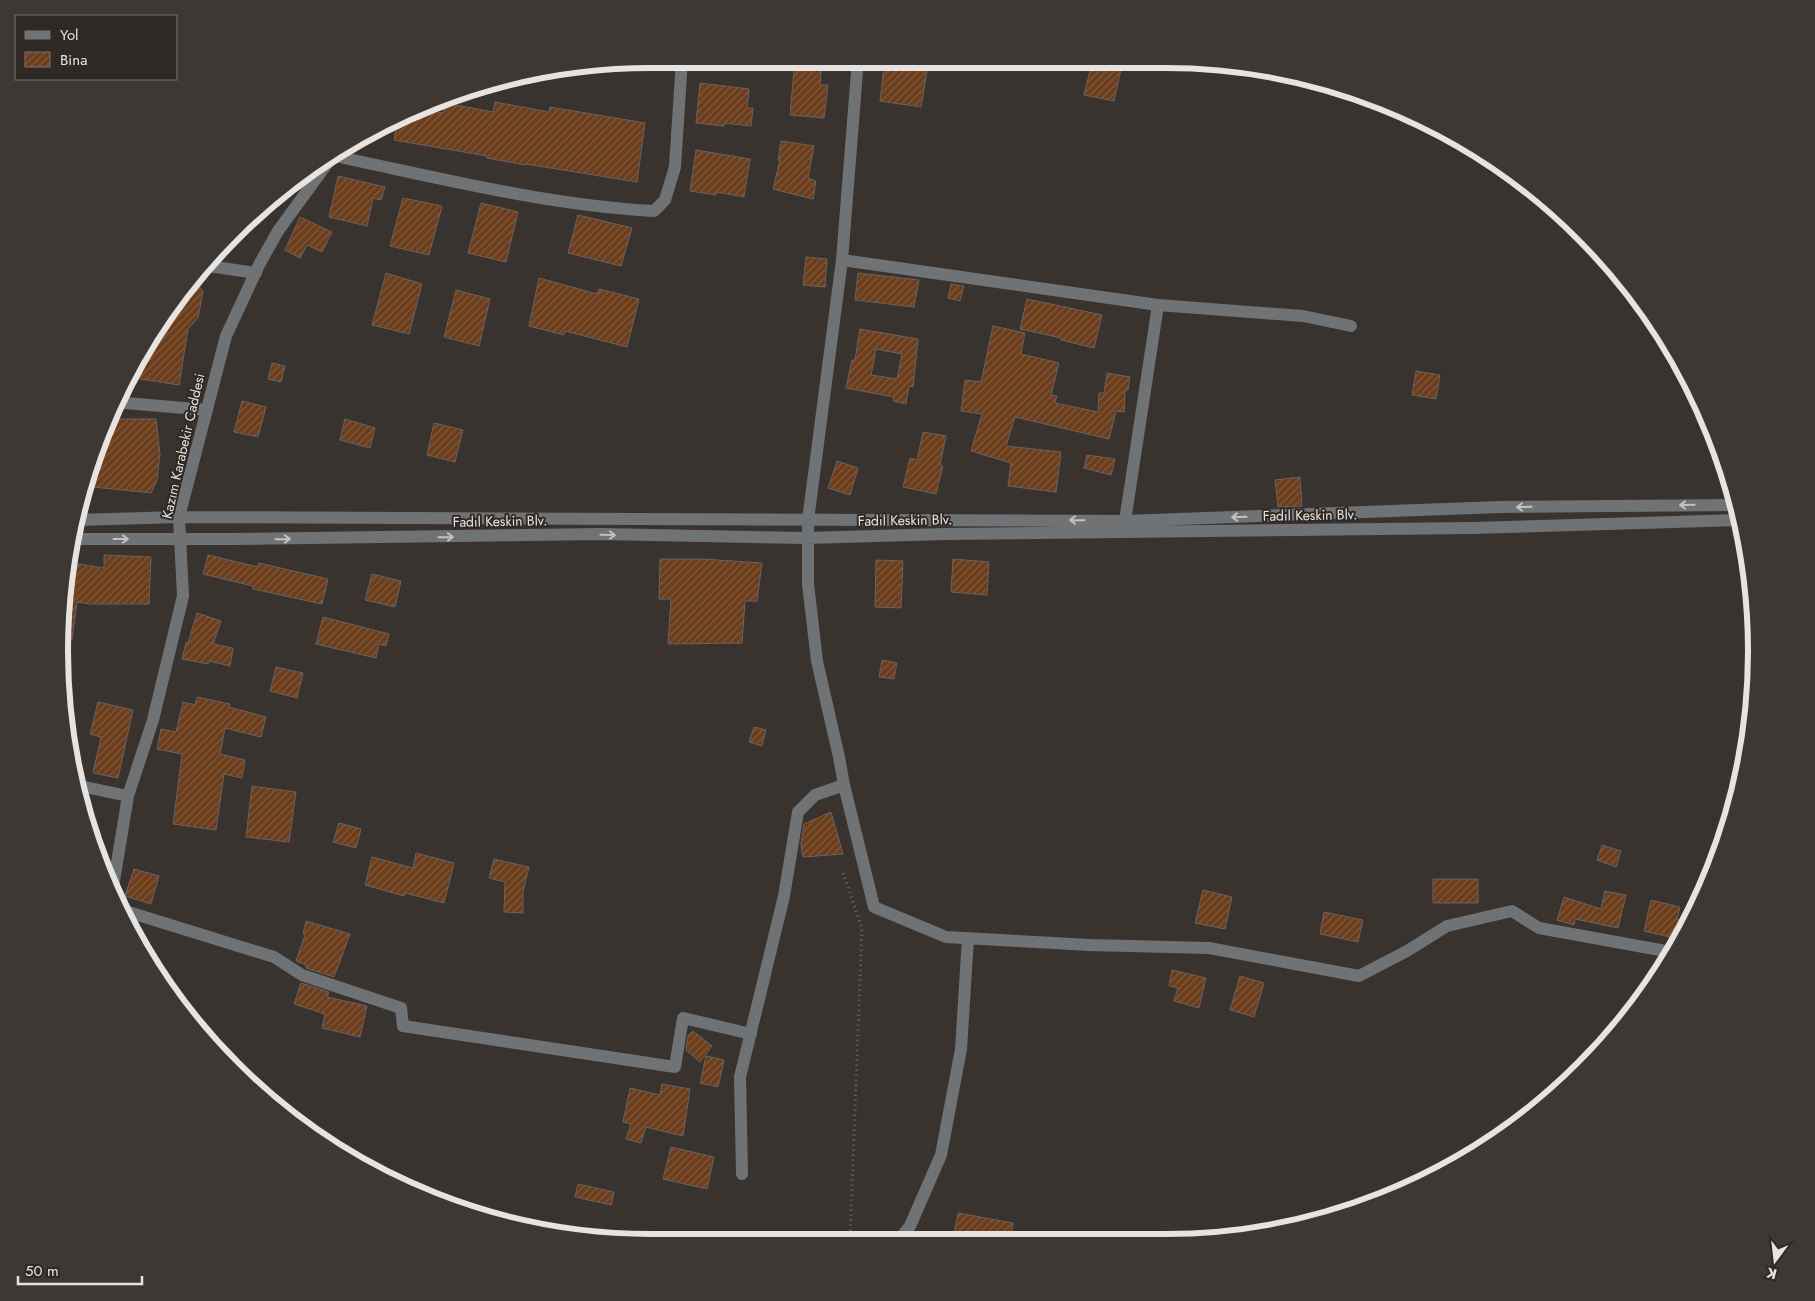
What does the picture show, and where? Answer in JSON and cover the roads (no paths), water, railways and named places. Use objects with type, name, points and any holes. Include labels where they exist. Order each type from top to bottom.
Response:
[{"type":"street","points":[[345,155],[541,199],[654,211],[665,200],[675,167],[681,68]]},
{"type":"street","points":[[857,68],[842,260],[807,538],[808,584],[817,661],[844,785],[874,907],[946,937],[1090,945],[1209,948],[1359,976],[1407,951],[1447,926],[1512,911],[1539,928],[1664,951]]},
{"type":"street","name":"Kazım Karabekir Caddesi","points":[[114,879],[128,796],[153,720],[183,596],[179,517],[226,336],[278,231],[326,167]]},
{"type":"street","points":[[842,260],[1158,305],[1303,316],[1351,326]]},
{"type":"street","points":[[212,266],[256,273]]},
{"type":"street","points":[[1125,521],[1158,305]]},
{"type":"street","points":[[123,403],[206,410]]},
{"type":"street","name":"Fadıl Keskin Blv.","points":[[83,520],[179,517],[1125,521],[1500,507],[1729,505]]},
{"type":"street","name":"Fadıl Keskin Blv.","points":[[79,538],[179,539],[601,534],[807,538],[935,534],[1472,528],[1732,520]]},
{"type":"street","points":[[742,1174],[740,1077],[784,896],[798,812],[814,795],[844,785]]},
{"type":"street","points":[[84,787],[128,796]]},
{"type":"street","points":[[130,913],[274,957],[302,975],[401,1008],[404,1026],[675,1067],[683,1018],[751,1034]]},
{"type":"street","points":[[904,1234],[910,1226],[941,1155],[961,1049],[968,938]]}]
